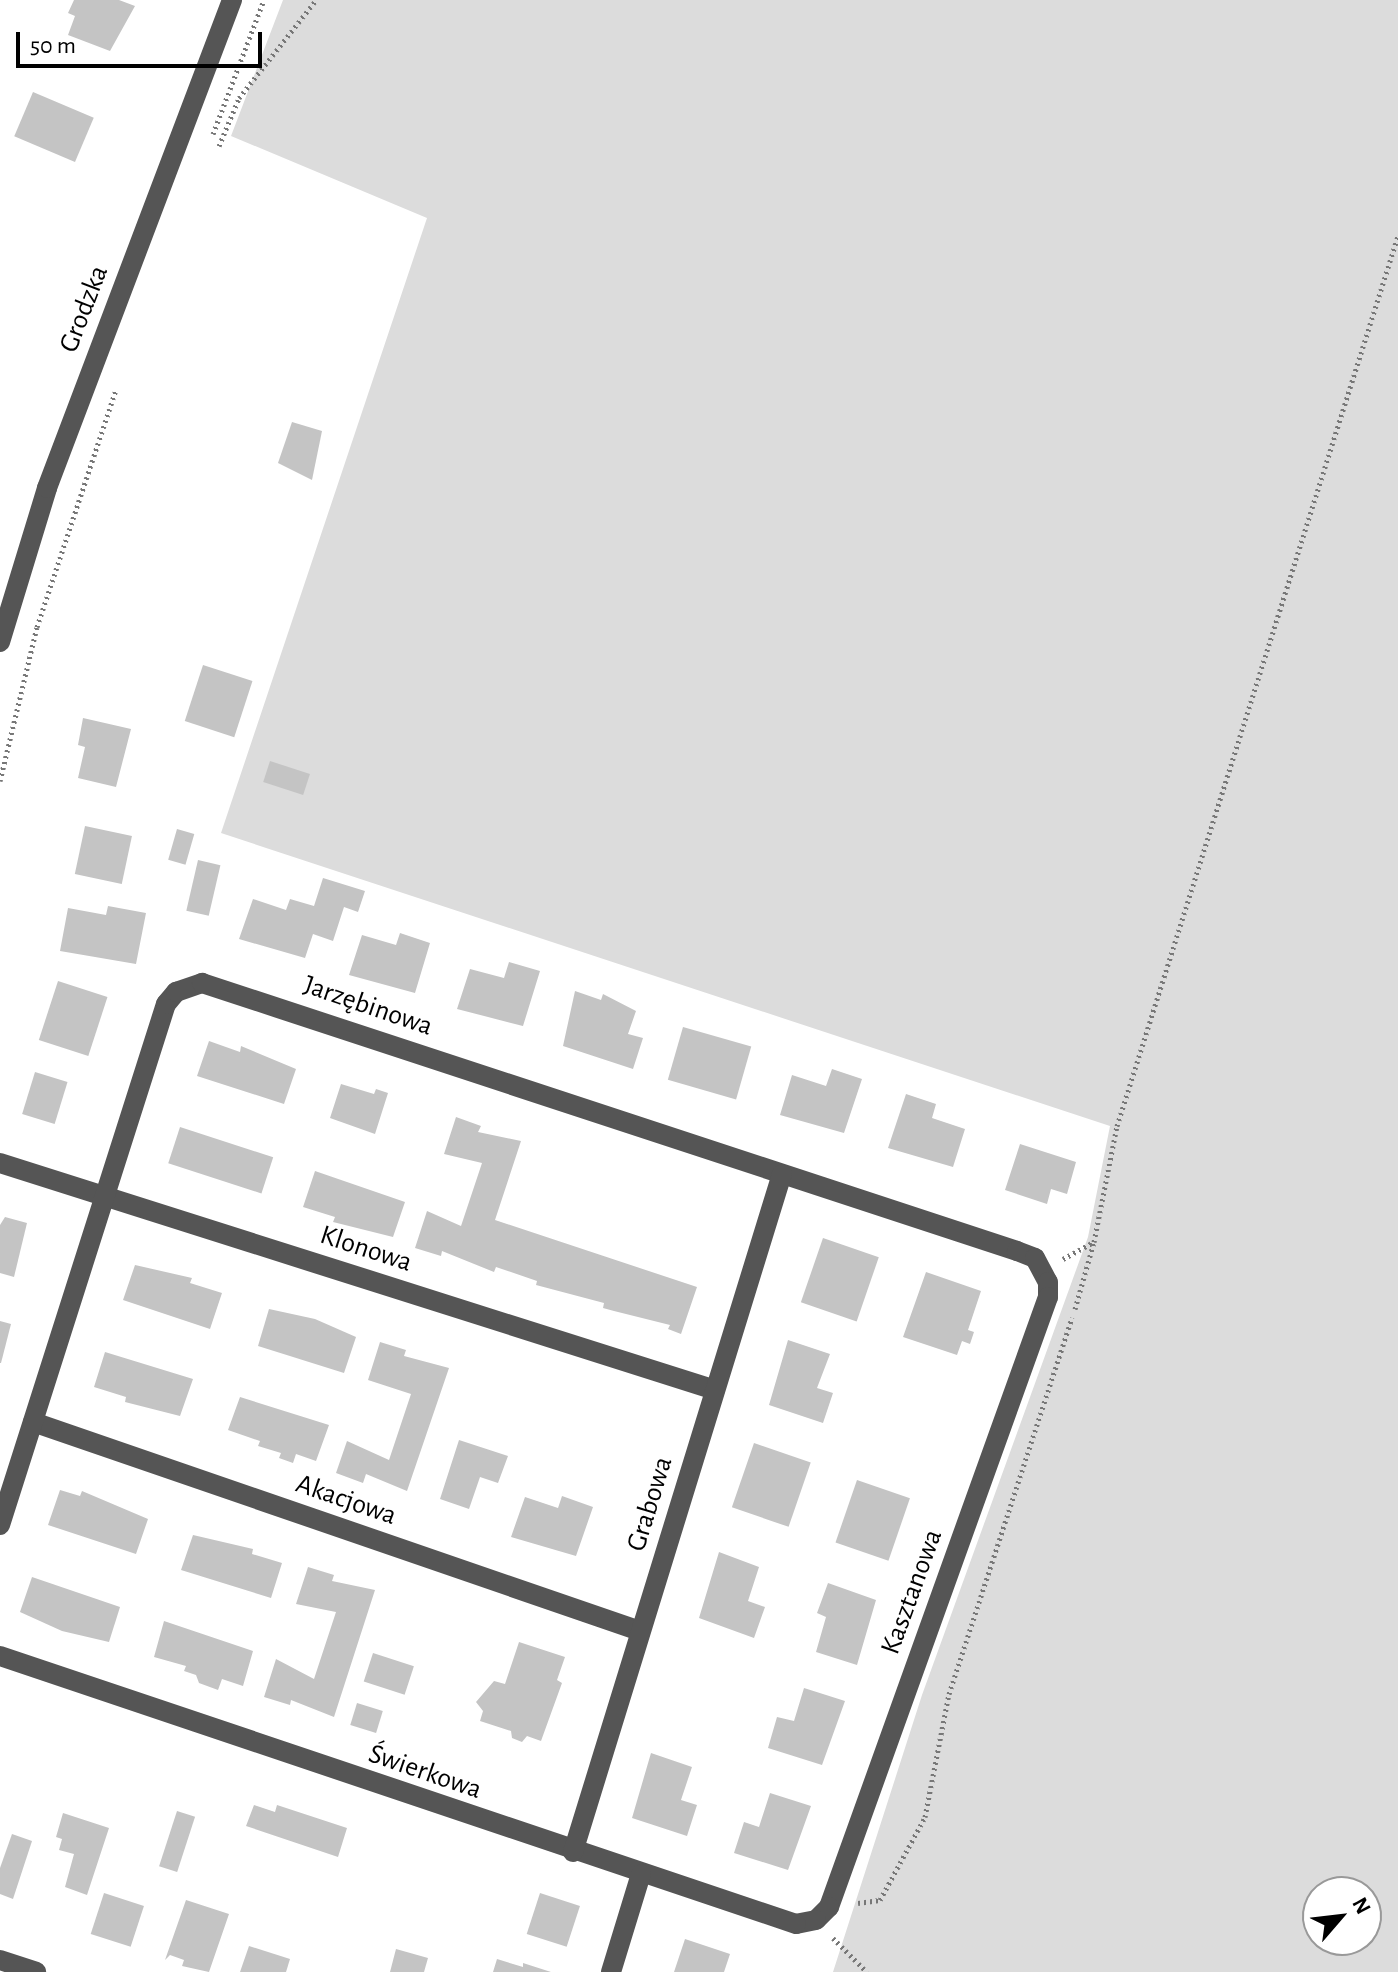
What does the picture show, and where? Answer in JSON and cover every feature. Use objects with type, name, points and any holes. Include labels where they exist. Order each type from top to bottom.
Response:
[{"type":"street","name":"Grodzka","points":[[0,642],[47,488],[232,0]]},
{"type":"street","name":"Jarzębinowa","points":[[0,1525],[102,1194],[166,1004],[176,992],[202,983],[1017,1251],[1035,1258],[1044,1270]]},
{"type":"street","name":"Klonowa","points":[[0,1163],[715,1390]]},
{"type":"street","name":"Grabowa","points":[[573,1852],[782,1174]]},
{"type":"street","name":"Kasztanowa","points":[[822,1914],[1048,1297],[1044,1270]]},
{"type":"street","name":"Akacjowa","points":[[33,1422],[640,1631]]},
{"type":"street","name":"Świerkowa","points":[[0,1656],[573,1852],[796,1924],[822,1914]]},
{"type":"street","points":[[611,1972],[641,1874]]},
{"type":"street","points":[[0,1960],[36,1972]]},
{"type":"path","points":[[207,149],[264,0]]},
{"type":"path","points":[[219,146],[239,98],[316,0]]},
{"type":"path","points":[[867,1972],[822,1914],[880,1900],[925,1817],[949,1694],[1094,1242],[1117,1126],[1398,236]]},
{"type":"path","points":[[0,781],[37,627],[117,388]]},
{"type":"path","points":[[1044,1270],[1094,1242]]},
{"type":"shaded area","points":[[283,0],[1398,0],[1398,1972],[833,1972],[922,1695],[1088,1237],[1110,1126],[221,833],[427,218],[231,136]]},
{"type":"building","points":[[74,0],[119,0],[135,6],[110,51],[68,35],[75,16],[68,13]]},
{"type":"building","points":[[33,92],[94,118],[75,162],[14,136]]},
{"type":"building","points":[[292,422],[322,431],[312,480],[278,463]]},
{"type":"building","points":[[203,665],[252,681],[234,737],[185,721]]},
{"type":"building","points":[[83,718],[131,729],[116,787],[78,778],[85,747],[78,745]]},
{"type":"building","points":[[270,761],[310,774],[303,795],[263,782]]},
{"type":"building","points":[[85,826],[132,836],[122,884],[75,874]]},
{"type":"building","points":[[177,829],[194,834],[185,865],[168,860]]},
{"type":"building","points":[[198,860],[220,865],[209,916],[186,911]]},
{"type":"building","points":[[323,878],[365,891],[358,912],[344,907],[333,941],[313,934],[305,958],[239,939],[253,899],[286,910],[290,899],[314,906]]},
{"type":"building","points":[[108,906],[146,913],[136,964],[60,951],[68,908],[106,915]]},
{"type":"building","points":[[400,933],[430,943],[415,993],[349,975],[362,935],[396,945]]},
{"type":"building","points":[[509,962],[540,971],[523,1026],[457,1009],[470,969],[504,978]]},
{"type":"building","points":[[58,981],[107,997],[88,1056],[39,1040]]},
{"type":"building","points":[[575,991],[601,1000],[603,994],[636,1011],[628,1034],[643,1038],[633,1069],[563,1046]]},
{"type":"building","points":[[683,1027],[751,1047],[736,1099],[668,1080]]},
{"type":"building","points":[[209,1041],[240,1052],[241,1046],[296,1069],[284,1104],[197,1076]]},
{"type":"building","points":[[832,1069],[862,1079],[844,1133],[780,1115],[792,1075],[826,1086]]},
{"type":"building","points":[[35,1072],[68,1082],[55,1124],[22,1114]]},
{"type":"building","points":[[341,1084],[374,1094],[376,1089],[388,1093],[375,1134],[330,1118]]},
{"type":"building","points":[[906,1094],[936,1104],[932,1118],[965,1129],[953,1167],[888,1148]]},
{"type":"building","points":[[456,1117],[481,1126],[478,1132],[521,1141],[495,1220],[697,1287],[681,1334],[668,1329],[670,1325],[603,1308],[604,1303],[536,1285],[537,1281],[496,1267],[494,1272],[442,1251],[441,1256],[415,1248],[427,1211],[461,1226],[482,1163],[444,1154]]},
{"type":"building","points":[[180,1127],[273,1157],[261,1193],[168,1163]]},
{"type":"building","points":[[1020,1144],[1076,1162],[1067,1194],[1051,1189],[1047,1204],[1005,1190]]},
{"type":"building","points":[[315,1171],[405,1202],[393,1237],[333,1222],[335,1217],[303,1207]]},
{"type":"building","points":[[5,1217],[27,1223],[14,1277],[0,1273],[0,1225]]},
{"type":"building","points":[[823,1238],[879,1257],[857,1322],[801,1302]]},
{"type":"building","points":[[135,1265],[192,1278],[190,1283],[222,1293],[210,1329],[123,1300]]},
{"type":"building","points":[[926,1272],[981,1291],[968,1330],[974,1332],[970,1344],[962,1341],[957,1355],[903,1337]]},
{"type":"building","points":[[269,1309],[315,1319],[356,1337],[344,1373],[258,1346]]},
{"type":"building","points":[[0,1321],[11,1324],[1,1363],[0,1363]]},
{"type":"building","points":[[788,1340],[830,1354],[817,1388],[833,1393],[823,1423],[769,1405]]},
{"type":"building","points":[[380,1342],[406,1350],[404,1356],[449,1368],[407,1491],[366,1474],[363,1483],[336,1473],[347,1441],[389,1460],[411,1394],[368,1380]]},
{"type":"building","points":[[105,1352],[193,1379],[180,1416],[125,1402],[126,1397],[94,1387]]},
{"type":"building","points":[[240,1397],[329,1425],[316,1461],[296,1454],[293,1463],[279,1458],[281,1453],[258,1446],[260,1441],[228,1430]]},
{"type":"building","points":[[459,1440],[508,1456],[498,1483],[480,1477],[469,1509],[440,1499]]},
{"type":"building","points":[[754,1443],[811,1463],[789,1527],[732,1507]]},
{"type":"building","points":[[857,1480],[910,1498],[888,1561],[836,1542]]},
{"type":"building","points":[[60,1490],[80,1496],[82,1491],[148,1519],[136,1554],[48,1525]]},
{"type":"building","points":[[562,1496],[593,1507],[576,1556],[511,1537],[525,1497],[558,1508]]},
{"type":"building","points":[[193,1535],[253,1549],[252,1554],[282,1563],[271,1598],[181,1570]]},
{"type":"building","points":[[719,1552],[759,1567],[748,1601],[765,1607],[754,1638],[699,1618]]},
{"type":"building","points":[[308,1567],[334,1575],[332,1581],[375,1590],[334,1717],[291,1700],[290,1705],[264,1697],[276,1659],[314,1679],[336,1612],[296,1604]]},
{"type":"building","points":[[32,1577],[120,1607],[109,1642],[62,1631],[20,1612]]},
{"type":"building","points":[[828,1583],[876,1600],[857,1665],[816,1652],[826,1617],[817,1613]]},
{"type":"building","points":[[164,1621],[253,1651],[243,1686],[222,1679],[218,1690],[199,1683],[196,1675],[184,1671],[186,1666],[154,1657]]},
{"type":"building","points":[[519,1642],[565,1657],[557,1680],[562,1683],[541,1741],[527,1736],[522,1742],[512,1738],[511,1731],[480,1721],[483,1711],[476,1702],[494,1681],[505,1684]]},
{"type":"building","points":[[373,1653],[414,1666],[405,1695],[364,1682]]},
{"type":"building","points":[[804,1688],[845,1701],[822,1765],[768,1748],[777,1717],[794,1721]]},
{"type":"building","points":[[357,1703],[383,1711],[376,1733],[350,1725]]},
{"type":"building","points":[[651,1753],[692,1767],[681,1800],[697,1805],[687,1836],[632,1818]]},
{"type":"building","points":[[770,1793],[811,1806],[788,1870],[734,1853],[744,1822],[759,1827]]},
{"type":"building","points":[[254,1805],[275,1812],[277,1805],[347,1828],[338,1857],[246,1826]]},
{"type":"building","points":[[177,1811],[195,1817],[177,1872],[159,1866]]},
{"type":"building","points":[[63,1813],[109,1828],[87,1895],[65,1887],[74,1854],[59,1850],[62,1839],[56,1837]]},
{"type":"building","points":[[12,1834],[32,1841],[13,1899],[0,1894],[0,1868]]},
{"type":"building","points":[[104,1893],[144,1906],[131,1947],[91,1934]]},
{"type":"building","points":[[540,1893],[580,1906],[567,1947],[527,1934]]},
{"type":"building","points":[[186,1900],[229,1914],[209,1972],[182,1966],[184,1960],[170,1955],[165,1960]]},
{"type":"building","points":[[685,1939],[730,1954],[724,1972],[674,1972]]},
{"type":"building","points":[[249,1946],[290,1959],[286,1972],[240,1972]]},
{"type":"building","points":[[396,1949],[428,1958],[424,1972],[390,1972]]},
{"type":"building","points":[[497,1959],[523,1967],[523,1963],[551,1972],[493,1972]]}]
